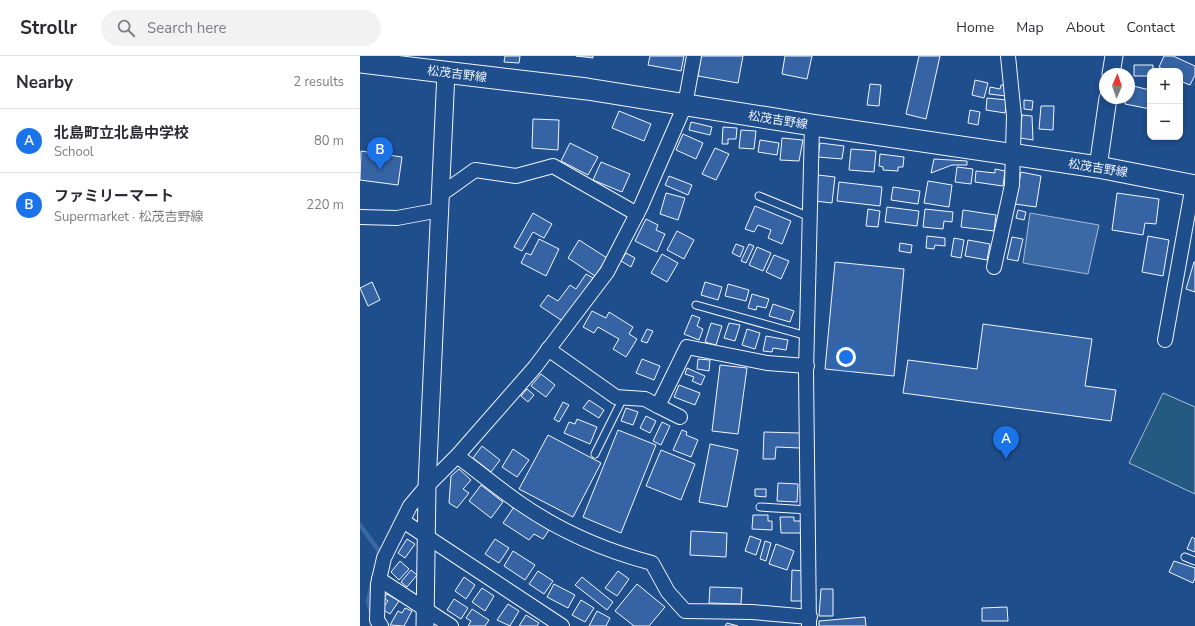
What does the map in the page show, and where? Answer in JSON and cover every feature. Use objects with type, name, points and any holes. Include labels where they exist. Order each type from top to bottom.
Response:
[{"type":"main road","name":"松茂吉野線","points":[[360,62],[424,66],[446,72],[587,89],[812,125],[1098,167],[1194,186]]},
{"type":"street","points":[[381,626],[377,620],[379,579],[384,558],[410,506],[427,486],[458,456],[548,349],[607,272],[636,214],[685,105],[694,56]]},
{"type":"street","points":[[994,267],[1012,185],[1014,116],[1008,56]]},
{"type":"street","points":[[1112,68],[1114,56]]},
{"type":"street","points":[[424,626],[427,486],[446,72]]},
{"type":"street","points":[[1098,167],[1107,104]]},
{"type":"street","points":[[458,456],[522,505],[573,535],[652,564],[668,592],[685,610],[752,612],[810,621],[807,336],[812,125]]},
{"type":"street","points":[[360,217],[396,218],[440,203],[475,170],[516,176],[553,166],[636,214]]},
{"type":"street","points":[[1165,340],[1194,186]]},
{"type":"street","points":[[658,406],[687,348],[767,363],[807,366]]},
{"type":"street","points":[[548,349],[616,397],[645,399],[680,417]]},
{"type":"street","points":[[403,521],[562,626]]},
{"type":"street","points":[[379,579],[451,626]]},
{"type":"lane","points":[[759,196],[810,217]]},
{"type":"lane","points":[[696,305],[807,336]]},
{"type":"lane","points":[[595,454],[623,398]]},
{"type":"lane","points":[[760,507],[808,510]]},
{"type":"lane","points":[[1185,557],[1195,561]]},
{"type":"shaded area","points":[[1030,213],[1099,225],[1088,274],[1023,263]]},
{"type":"shaded area","points":[[1163,393],[1195,407],[1195,494],[1129,463]]},
{"type":"building","points":[[505,56],[520,56],[519,63],[504,62]]},
{"type":"building","points":[[576,56],[593,56],[593,58]]},
{"type":"building","points":[[650,56],[684,56],[681,71],[648,65]]},
{"type":"building","points":[[701,56],[743,56],[738,83],[698,76]]},
{"type":"building","points":[[785,56],[812,56],[807,79],[782,74]]},
{"type":"building","points":[[919,56],[940,56],[926,119],[906,114]]},
{"type":"building","points":[[1164,56],[1173,56],[1195,66],[1195,75],[1190,85],[1183,82],[1183,68],[1159,67]]},
{"type":"building","points":[[1134,65],[1153,65],[1153,68],[1147,68],[1147,76],[1135,76]]},
{"type":"building","points":[[975,80],[988,83],[984,98],[972,95]]},
{"type":"building","points":[[870,84],[881,85],[879,106],[867,105]]},
{"type":"building","points":[[1001,85],[1007,85],[1006,96],[989,94],[990,87],[1000,89]]},
{"type":"building","points":[[1135,86],[1147,89],[1147,108],[1125,104],[1135,104]]},
{"type":"building","points":[[987,98],[1007,100],[1005,113],[986,110]]},
{"type":"building","points":[[1024,100],[1033,101],[1032,110],[1024,109]]},
{"type":"building","points":[[1041,106],[1054,106],[1053,130],[1039,129]]},
{"type":"building","points":[[970,110],[980,112],[978,125],[968,123]]},
{"type":"building","points":[[619,111],[651,124],[644,141],[612,128]]},
{"type":"building","points":[[1022,115],[1032,116],[1033,140],[1020,138]]},
{"type":"building","points":[[533,119],[559,120],[558,150],[532,148]]},
{"type":"building","points":[[691,122],[712,127],[710,135],[689,130]]},
{"type":"building","points":[[723,127],[737,128],[736,139],[728,139],[728,144],[722,144]]},
{"type":"building","points":[[741,130],[756,131],[754,149],[739,148]]},
{"type":"building","points":[[683,134],[703,143],[696,159],[676,150]]},
{"type":"building","points":[[782,138],[803,140],[799,161],[780,160]]},
{"type":"building","points":[[760,140],[779,143],[777,155],[758,152]]},
{"type":"building","points":[[570,143],[598,157],[588,175],[561,161]]},
{"type":"building","points":[[820,143],[844,146],[842,159],[818,157]]},
{"type":"building","points":[[715,148],[729,154],[716,180],[702,174]]},
{"type":"building","points":[[851,149],[876,151],[874,172],[849,170]]},
{"type":"building","points":[[361,151],[402,157],[398,185],[360,180]]},
{"type":"building","points":[[880,154],[904,157],[903,167],[898,167],[898,171],[883,170],[883,167],[879,166]]},
{"type":"building","points":[[934,159],[967,161],[967,165],[952,165],[931,173]]},
{"type":"building","points":[[601,162],[630,174],[622,192],[593,180]]},
{"type":"building","points":[[957,167],[973,169],[971,184],[955,182]]},
{"type":"building","points":[[995,169],[1005,171],[1003,186],[975,182],[976,171],[995,173]]},
{"type":"building","points":[[1021,172],[1041,176],[1036,207],[1015,204]]},
{"type":"building","points":[[818,175],[835,177],[832,203],[815,201]]},
{"type":"building","points":[[669,176],[692,185],[688,195],[665,185]]},
{"type":"building","points":[[928,181],[952,185],[949,207],[924,203]]},
{"type":"building","points":[[839,182],[882,187],[880,206],[837,201]]},
{"type":"building","points":[[893,187],[920,191],[918,204],[891,200]]},
{"type":"building","points":[[666,193],[685,198],[678,220],[660,214]]},
{"type":"building","points":[[1117,193],[1159,199],[1156,224],[1145,223],[1143,235],[1112,230]]},
{"type":"building","points":[[755,206],[791,221],[782,244],[768,238],[771,230],[758,225],[754,232],[745,229]]},
{"type":"building","points":[[887,207],[919,211],[917,226],[885,222]]},
{"type":"building","points":[[868,209],[880,211],[878,227],[866,226]]},
{"type":"building","points":[[925,209],[953,212],[952,222],[944,221],[943,229],[923,227]]},
{"type":"building","points":[[963,210],[996,215],[994,231],[961,227]]},
{"type":"building","points":[[1018,210],[1026,212],[1024,220],[1016,218]]},
{"type":"building","points":[[533,213],[552,224],[544,238],[533,232],[522,251],[514,247]]},
{"type":"building","points":[[646,219],[658,225],[656,230],[665,234],[657,252],[635,241]]},
{"type":"building","points":[[677,231],[694,240],[684,259],[667,250]]},
{"type":"building","points":[[927,236],[945,238],[945,246],[935,245],[934,249],[926,248]]},
{"type":"building","points":[[1148,236],[1169,240],[1163,276],[1142,272]]},
{"type":"building","points":[[1012,237],[1023,239],[1018,261],[1007,259]]},
{"type":"building","points":[[954,238],[964,240],[961,258],[951,256]]},
{"type":"building","points":[[539,239],[559,249],[546,276],[521,263],[526,253],[531,255]]},
{"type":"building","points":[[579,240],[607,258],[595,276],[568,258]]},
{"type":"building","points":[[968,240],[990,244],[987,260],[965,256]]},
{"type":"building","points":[[900,243],[912,245],[911,253],[899,251]]},
{"type":"building","points":[[736,244],[744,247],[740,257],[732,253]]},
{"type":"building","points":[[749,244],[754,246],[746,263],[741,261]]},
{"type":"building","points":[[757,247],[771,253],[763,271],[749,265]]},
{"type":"building","points":[[626,253],[635,258],[631,267],[621,261]]},
{"type":"building","points":[[662,254],[678,263],[667,282],[651,273]]},
{"type":"building","points":[[774,255],[789,261],[781,279],[766,272]]},
{"type":"building","points":[[835,262],[904,269],[894,376],[825,369]]},
{"type":"building","points":[[1195,262],[1195,292],[1186,289]]},
{"type":"building","points":[[586,274],[593,278],[564,322],[540,306],[548,295],[558,301],[570,285],[576,289]]},
{"type":"building","points":[[372,282],[380,300],[368,306],[360,288]]},
{"type":"building","points":[[705,282],[722,287],[718,300],[701,295]]},
{"type":"building","points":[[728,284],[749,290],[746,301],[725,296]]},
{"type":"building","points":[[752,294],[769,299],[766,308],[757,306],[756,310],[748,308]]},
{"type":"building","points":[[773,304],[794,311],[790,322],[769,316]]},
{"type":"building","points":[[592,311],[606,318],[609,312],[633,327],[629,334],[637,339],[626,357],[613,349],[619,339],[598,327],[594,333],[583,327]]},
{"type":"building","points":[[692,315],[700,318],[697,326],[703,329],[699,340],[684,334]]},
{"type":"building","points":[[711,323],[722,326],[716,345],[705,342]]},
{"type":"building","points":[[729,323],[740,325],[735,341],[724,338]]},
{"type":"building","points":[[983,324],[1092,339],[1085,386],[1116,390],[1111,421],[903,393],[908,360],[977,369]]},
{"type":"building","points":[[647,329],[653,331],[647,343],[641,341]]},
{"type":"building","points":[[747,329],[760,333],[755,349],[742,345]]},
{"type":"building","points":[[766,336],[788,340],[786,350],[773,348],[772,352],[763,351]]},
{"type":"building","points":[[642,359],[660,366],[654,380],[636,373]]},
{"type":"building","points":[[698,359],[710,360],[709,371],[697,369]]},
{"type":"building","points":[[720,365],[747,368],[738,434],[712,431]]},
{"type":"building","points":[[687,368],[705,376],[701,385],[692,381],[694,377],[685,374]]},
{"type":"building","points":[[541,374],[555,385],[546,397],[531,386]]},
{"type":"building","points":[[679,385],[700,393],[695,405],[674,397]]},
{"type":"building","points":[[527,389],[534,395],[528,402],[521,396]]},
{"type":"building","points":[[589,400],[604,410],[599,418],[583,408]]},
{"type":"building","points":[[563,402],[569,405],[559,422],[554,419]]},
{"type":"building","points":[[626,408],[638,412],[633,425],[621,421]]},
{"type":"building","points":[[646,416],[656,421],[650,433],[640,428]]},
{"type":"building","points":[[577,419],[597,427],[590,444],[564,433],[569,422],[575,424]]},
{"type":"building","points":[[662,422],[670,426],[661,445],[653,441]]},
{"type":"building","points":[[618,430],[656,445],[621,533],[583,517]]},
{"type":"building","points":[[682,430],[687,432],[686,435],[698,440],[691,457],[673,450]]},
{"type":"building","points":[[764,432],[800,433],[800,448],[776,447],[775,459],[763,459]]},
{"type":"building","points":[[548,435],[601,463],[573,517],[519,489]]},
{"type":"building","points":[[710,444],[738,450],[727,507],[699,502]]},
{"type":"building","points":[[482,446],[500,460],[491,472],[473,458]]},
{"type":"building","points":[[513,449],[529,460],[517,477],[502,467]]},
{"type":"building","points":[[661,450],[695,464],[681,500],[646,486]]},
{"type":"building","points":[[459,469],[471,480],[463,489],[469,493],[457,508],[449,503],[451,476]]},
{"type":"building","points":[[778,483],[798,484],[797,502],[777,501]]},
{"type":"building","points":[[481,485],[503,502],[491,518],[469,501]]},
{"type":"building","points":[[755,489],[766,489],[766,497],[755,496]]},
{"type":"building","points":[[514,507],[549,530],[543,539],[534,534],[529,540],[503,523]]},
{"type":"building","points":[[753,515],[768,515],[768,521],[772,521],[772,530],[752,529]]},
{"type":"building","points":[[780,517],[794,517],[794,521],[802,521],[802,533],[781,533]]},
{"type":"building","points":[[691,531],[727,533],[726,557],[690,555]]},
{"type":"building","points":[[750,536],[761,540],[756,555],[745,551]]},
{"type":"building","points":[[1192,537],[1195,539],[1195,552],[1187,549]]},
{"type":"building","points":[[407,539],[415,544],[405,558],[398,553]]},
{"type":"building","points":[[495,539],[509,548],[499,563],[485,554]]},
{"type":"building","points":[[765,541],[771,543],[766,561],[760,559]]},
{"type":"building","points":[[776,544],[794,551],[787,570],[769,564]]},
{"type":"building","points":[[513,551],[535,565],[525,580],[504,566]]},
{"type":"building","points":[[400,561],[409,569],[399,580],[391,572]]},
{"type":"building","points":[[1174,561],[1195,568],[1195,578],[1193,583],[1169,572]]},
{"type":"building","points":[[411,570],[417,575],[407,587],[401,582]]},
{"type":"building","points":[[792,570],[803,571],[803,601],[791,601]]},
{"type":"building","points":[[538,571],[553,581],[544,594],[529,584]]},
{"type":"building","points":[[618,571],[629,579],[617,596],[605,588]]},
{"type":"building","points":[[464,577],[475,585],[466,599],[455,591]]},
{"type":"building","points":[[582,577],[613,602],[607,610],[575,585]]},
{"type":"building","points":[[554,584],[575,595],[568,608],[547,597]]},
{"type":"building","points":[[637,584],[665,607],[649,626],[634,626],[615,611]]},
{"type":"building","points":[[710,587],[742,588],[741,604],[709,603]]},
{"type":"building","points":[[482,588],[494,596],[485,611],[472,602]]},
{"type":"building","points":[[821,589],[833,589],[833,616],[819,616]]},
{"type":"building","points":[[387,594],[399,601],[390,614],[382,609],[388,601],[384,598]]},
{"type":"building","points":[[454,599],[468,608],[461,619],[447,610]]},
{"type":"building","points":[[581,600],[594,608],[585,622],[572,615]]},
{"type":"building","points":[[508,604],[519,611],[510,626],[497,620]]},
{"type":"building","points":[[1007,607],[1008,621],[982,621],[982,608]]},
{"type":"building","points":[[405,608],[412,611],[404,626],[390,625],[398,611],[402,613]]},
{"type":"building","points":[[472,609],[489,620],[485,626],[468,626],[471,621],[466,618]]},
{"type":"building","points":[[597,611],[610,618],[606,626],[589,626]]},
{"type":"building","points":[[526,615],[539,623],[537,626],[519,626]]},
{"type":"building","points":[[865,617],[866,626],[819,626],[819,621]]},
{"type":"building","points":[[727,623],[738,626],[725,626]]},
{"type":"waterway","points":[[360,525],[379,551],[378,558]]},
{"type":"waterway","points":[[372,583],[368,602],[372,615]]},
{"type":"place","name":"ファミリーマート","points":[[380,170]]},
{"type":"place","name":"北島町立北島中学校","points":[[1006,459]]}]
